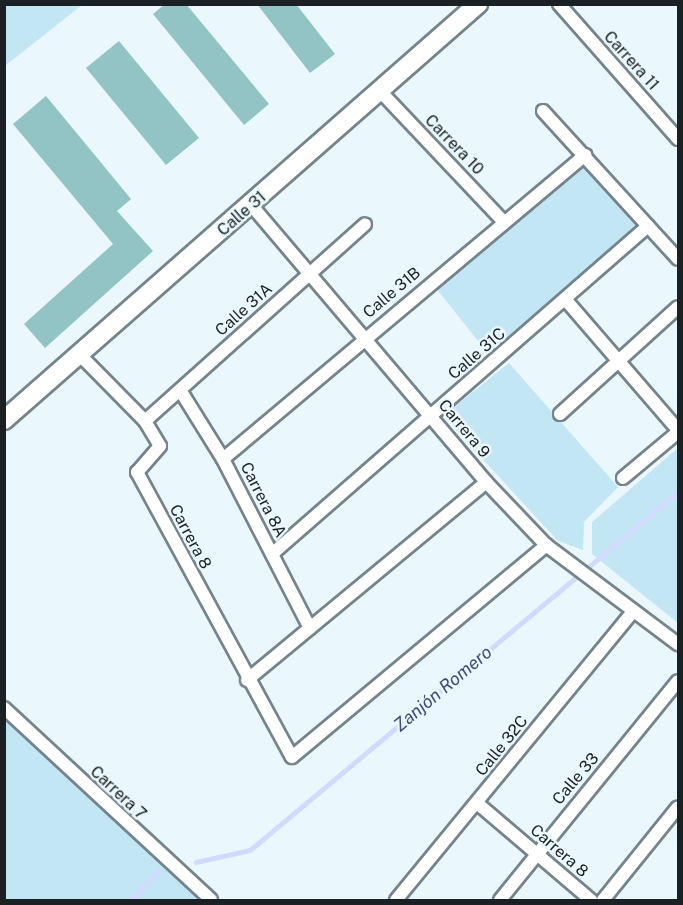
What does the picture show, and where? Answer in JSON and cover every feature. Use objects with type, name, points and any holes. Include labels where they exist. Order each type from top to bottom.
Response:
[{"type":"main road","name":"Calle 31","points":[[4,420],[252,206],[478,4]]},
{"type":"street","name":"Carrera 11","points":[[559,4],[678,139]]},
{"type":"street","name":"Carrera 10","points":[[380,92],[504,222]]},
{"type":"street","points":[[543,111],[678,259]]},
{"type":"street","name":"Calle 31B","points":[[223,459],[364,338],[585,155]]},
{"type":"street","name":"Carrera 9","points":[[252,206],[486,482],[546,545],[678,644]]},
{"type":"street","name":"Calle 31A","points":[[145,421],[365,224]]},
{"type":"street","name":"Calle 31C","points":[[272,554],[648,226]]},
{"type":"street","points":[[565,299],[678,431],[623,478]]},
{"type":"street","points":[[560,414],[678,307]]},
{"type":"street","name":"Carrera 8","points":[[80,355],[145,421],[160,449],[136,472],[248,681],[292,757],[546,545]]},
{"type":"street","name":"Carrera 8A","points":[[180,390],[223,459],[310,628]]},
{"type":"street","points":[[248,681],[486,482]]},
{"type":"street","name":"Calle 32C","points":[[396,900],[633,611]]},
{"type":"street","name":"Calle 33","points":[[500,900],[678,681]]},
{"type":"street","name":"Carrera 7","points":[[4,708],[209,900]]},
{"type":"street","name":"Carrera 8","points":[[477,803],[591,900]]},
{"type":"street","points":[[603,900],[678,807]]},
{"type":"shaded area","points":[[5,4],[82,4],[82,5],[5,66]]},
{"type":"shaded area","points":[[583,165],[638,227],[490,356],[435,287]]},
{"type":"shaded area","points":[[509,363],[618,487],[584,522],[583,550],[558,541],[443,416]]},
{"type":"shaded area","points":[[678,448],[678,623],[592,554],[592,522]]},
{"type":"shaded area","points":[[4,714],[209,899],[5,900]]},
{"type":"building","points":[[165,4],[186,4],[269,104],[244,125],[153,14]]},
{"type":"building","points":[[257,4],[296,4],[335,54],[310,73]]},
{"type":"building","points":[[119,41],[199,138],[166,165],[86,68]]},
{"type":"building","points":[[46,96],[131,199],[117,211],[153,251],[45,348],[24,324],[113,244],[13,124]]},
{"type":"waterway","name":"Zanjón Romero","points":[[196,862],[250,850],[678,492]]},
{"type":"waterway","name":"Zanjón Romero","points":[[131,900],[158,871]]}]
